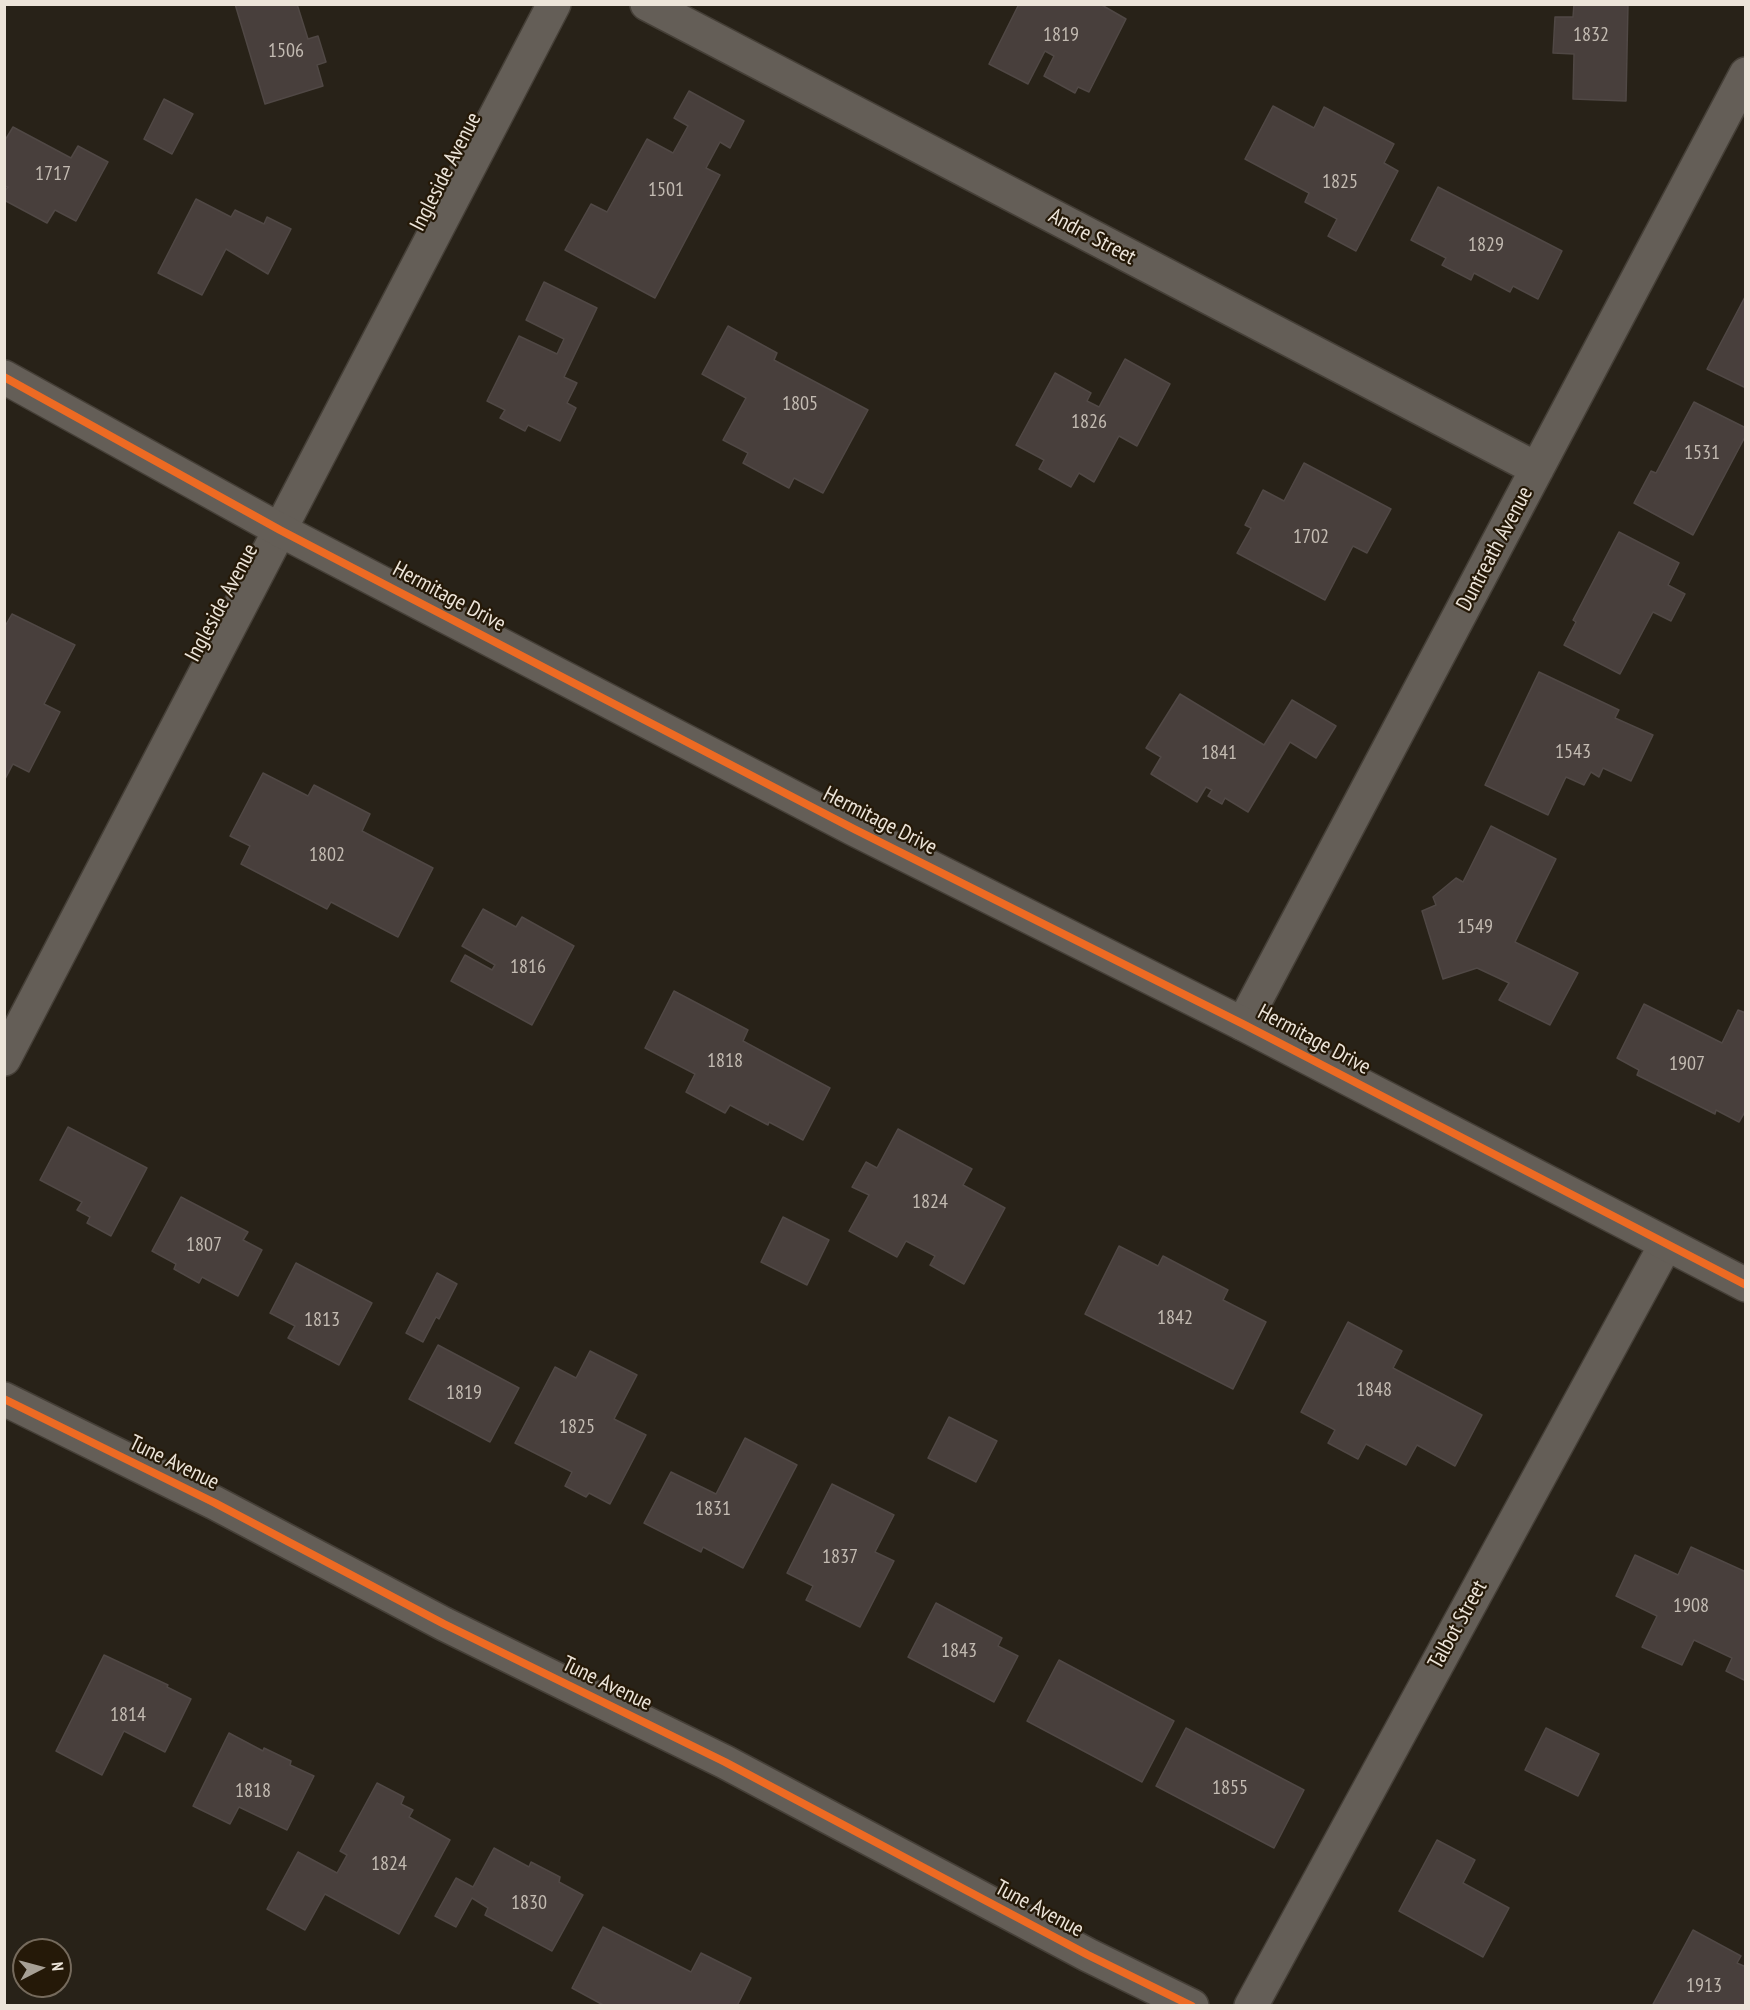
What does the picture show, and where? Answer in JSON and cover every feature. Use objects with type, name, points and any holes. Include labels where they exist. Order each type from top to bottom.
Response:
[{"type":"street","name":"Ingleside Avenue","points":[[4,1059],[554,4]]},
{"type":"street","name":"Andre Street","points":[[647,4],[1537,469]]},
{"type":"street","name":"Duntreath Avenue","points":[[1244,1024],[1746,74]]},
{"type":"street","name":"Hermitage Drive","points":[[4,377],[280,530],[865,834],[1244,1024],[1746,1285]]},
{"type":"street","name":"Talbot Street","points":[[1251,2006],[1666,1244]]},
{"type":"street","name":"Tune Avenue","points":[[4,1399],[215,1503],[444,1624],[725,1762],[1088,1955],[1192,2006]]},
{"type":"building","points":[[235,4],[297,4],[308,39],[318,36],[326,62],[317,65],[323,86],[265,104]]},
{"type":"building","points":[[1019,4],[1100,4],[1126,19],[1089,92],[1078,87],[1075,93],[1044,76],[1054,56],[1045,51],[1028,84],[989,64]]},
{"type":"building","points":[[1574,4],[1628,4],[1626,101],[1573,99],[1574,54],[1553,53],[1555,17],[1573,17]]},
{"type":"building","points":[[689,91],[744,121],[730,148],[720,142],[706,168],[720,175],[655,298],[565,250],[591,204],[607,212],[647,139],[673,153],[688,126],[674,118]]},
{"type":"building","points":[[164,99],[193,114],[172,154],[144,139]]},
{"type":"building","points":[[1273,106],[1314,128],[1324,107],[1394,144],[1384,163],[1398,171],[1356,251],[1328,236],[1337,219],[1305,202],[1309,193],[1245,159]]},
{"type":"building","points":[[13,127],[71,158],[78,146],[108,162],[76,221],[55,210],[47,223],[4,200],[4,192],[8,187],[4,186],[4,142]]},
{"type":"building","points":[[1438,187],[1562,251],[1538,299],[1513,286],[1510,292],[1474,273],[1471,280],[1442,265],[1446,258],[1411,240]]},
{"type":"building","points":[[196,199],[231,217],[235,210],[264,224],[267,217],[291,229],[268,274],[226,249],[202,295],[158,273]]},
{"type":"building","points":[[544,282],[597,308],[564,377],[577,383],[567,403],[576,408],[560,441],[528,425],[525,431],[500,418],[505,410],[487,401],[519,336],[557,354],[564,339],[526,320]]},
{"type":"building","points":[[1746,295],[1746,388],[1707,369]]},
{"type":"building","points":[[728,326],[777,353],[774,360],[868,410],[823,493],[794,478],[789,488],[743,463],[748,453],[723,440],[746,398],[702,374]]},
{"type":"building","points":[[1125,359],[1170,384],[1137,446],[1119,436],[1094,482],[1079,473],[1071,487],[1039,469],[1044,460],[1016,445],[1055,373],[1091,393],[1087,401],[1099,407]]},
{"type":"building","points":[[1694,402],[1746,428],[1746,435],[1693,535],[1634,503],[1651,471],[1656,473]]},
{"type":"building","points":[[1304,463],[1391,509],[1367,553],[1353,546],[1325,600],[1237,553],[1251,528],[1245,525],[1263,490],[1284,501]]},
{"type":"building","points":[[1619,532],[1679,563],[1668,585],[1685,594],[1671,621],[1653,612],[1620,674],[1564,645],[1576,622],[1573,620]]},
{"type":"building","points":[[12,614],[75,645],[44,704],[60,712],[29,772],[13,764],[4,781],[4,628]]},
{"type":"building","points":[[1539,672],[1619,710],[1615,718],[1653,735],[1631,781],[1603,768],[1599,777],[1591,772],[1584,785],[1566,777],[1548,815],[1485,785]]},
{"type":"building","points":[[1180,694],[1264,745],[1292,700],[1336,726],[1316,758],[1290,742],[1248,812],[1225,798],[1222,804],[1208,796],[1212,790],[1206,787],[1197,802],[1151,774],[1161,757],[1146,748]]},
{"type":"building","points":[[263,773],[308,796],[314,785],[370,814],[362,831],[433,868],[398,937],[331,902],[327,909],[241,864],[250,846],[230,836]]},
{"type":"building","points":[[1491,826],[1556,859],[1515,942],[1578,973],[1550,1025],[1499,1000],[1509,983],[1477,968],[1443,979],[1422,911],[1436,905],[1433,897],[1456,878],[1463,882]]},
{"type":"building","points":[[483,909],[516,927],[522,917],[574,946],[532,1025],[451,981],[465,955],[492,970],[495,965],[462,946]]},
{"type":"building","points":[[674,991],[748,1030],[743,1041],[830,1088],[803,1140],[730,1105],[725,1113],[686,1092],[695,1074],[645,1048]]},
{"type":"building","points":[[1644,1004],[1722,1043],[1738,1010],[1746,1013],[1746,1110],[1739,1122],[1716,1110],[1715,1114],[1637,1075],[1639,1070],[1617,1058]]},
{"type":"building","points":[[68,1127],[147,1168],[111,1236],[87,1223],[90,1217],[77,1210],[82,1202],[40,1180]]},
{"type":"building","points":[[898,1129],[972,1169],[963,1185],[1005,1208],[964,1284],[930,1265],[935,1256],[906,1241],[897,1257],[849,1231],[869,1195],[852,1187],[866,1162],[877,1168]]},
{"type":"building","points":[[181,1197],[248,1232],[243,1240],[262,1250],[238,1296],[202,1277],[199,1283],[174,1269],[176,1264],[152,1251]]},
{"type":"building","points":[[783,1217],[829,1240],[807,1285],[761,1262]]},
{"type":"building","points":[[1119,1246],[1158,1266],[1163,1256],[1228,1290],[1223,1300],[1266,1322],[1233,1389],[1085,1314]]},
{"type":"building","points":[[296,1263],[372,1303],[339,1365],[288,1338],[295,1326],[270,1313]]},
{"type":"building","points":[[437,1273],[457,1284],[439,1319],[436,1317],[423,1342],[406,1333]]},
{"type":"building","points":[[1348,1322],[1402,1351],[1393,1368],[1482,1415],[1455,1466],[1417,1445],[1406,1465],[1366,1444],[1358,1459],[1328,1443],[1335,1430],[1301,1412]]},
{"type":"building","points":[[438,1345],[519,1388],[490,1442],[409,1399]]},
{"type":"building","points":[[590,1351],[637,1375],[614,1419],[646,1435],[610,1504],[589,1493],[586,1497],[565,1486],[572,1472],[515,1443],[555,1367],[576,1378]]},
{"type":"building","points":[[949,1417],[997,1441],[976,1482],[928,1458]]},
{"type":"building","points":[[745,1438],[797,1465],[743,1568],[703,1547],[701,1552],[644,1523],[671,1472],[716,1494]]},
{"type":"building","points":[[832,1484],[894,1515],[875,1552],[894,1561],[860,1627],[806,1600],[813,1586],[787,1573]]},
{"type":"building","points":[[1691,1547],[1746,1572],[1746,1681],[1726,1671],[1732,1658],[1694,1640],[1682,1665],[1642,1647],[1657,1616],[1616,1596],[1635,1555],[1678,1575]]},
{"type":"building","points":[[936,1603],[1002,1638],[998,1646],[1018,1656],[994,1702],[908,1657]]},
{"type":"building","points":[[104,1655],[168,1685],[167,1687],[191,1699],[165,1752],[124,1731],[102,1775],[56,1751]]},
{"type":"building","points":[[1059,1660],[1174,1721],[1142,1782],[1027,1721]]},
{"type":"building","points":[[1186,1728],[1304,1790],[1274,1848],[1156,1786]]},
{"type":"building","points":[[1546,1728],[1599,1754],[1578,1796],[1525,1770]]},
{"type":"building","points":[[229,1733],[263,1751],[264,1748],[291,1761],[290,1765],[314,1776],[287,1830],[239,1807],[230,1824],[193,1806]]},
{"type":"building","points":[[377,1783],[404,1797],[401,1804],[413,1810],[409,1817],[450,1840],[399,1934],[325,1894],[305,1930],[267,1909],[298,1852],[337,1873],[347,1855],[340,1851]]},
{"type":"building","points":[[1437,1840],[1475,1860],[1463,1883],[1509,1908],[1483,1957],[1399,1911]]},
{"type":"building","points":[[494,1848],[529,1867],[531,1862],[560,1877],[559,1882],[583,1895],[552,1951],[485,1915],[488,1908],[472,1898],[456,1927],[435,1916],[456,1878],[473,1887]]},
{"type":"building","points":[[603,1927],[691,1972],[701,1953],[751,1978],[737,2006],[605,2006],[572,1988]]},
{"type":"building","points":[[1693,1930],[1741,1956],[1737,1963],[1746,1967],[1746,2006],[1652,2006]]},
{"type":"cycle path","points":[[4,377],[280,530],[854,829],[1243,1024],[1746,1285]]},
{"type":"cycle path","points":[[4,1399],[215,1503],[444,1624],[725,1762],[1088,1955],[1192,2006]]}]
